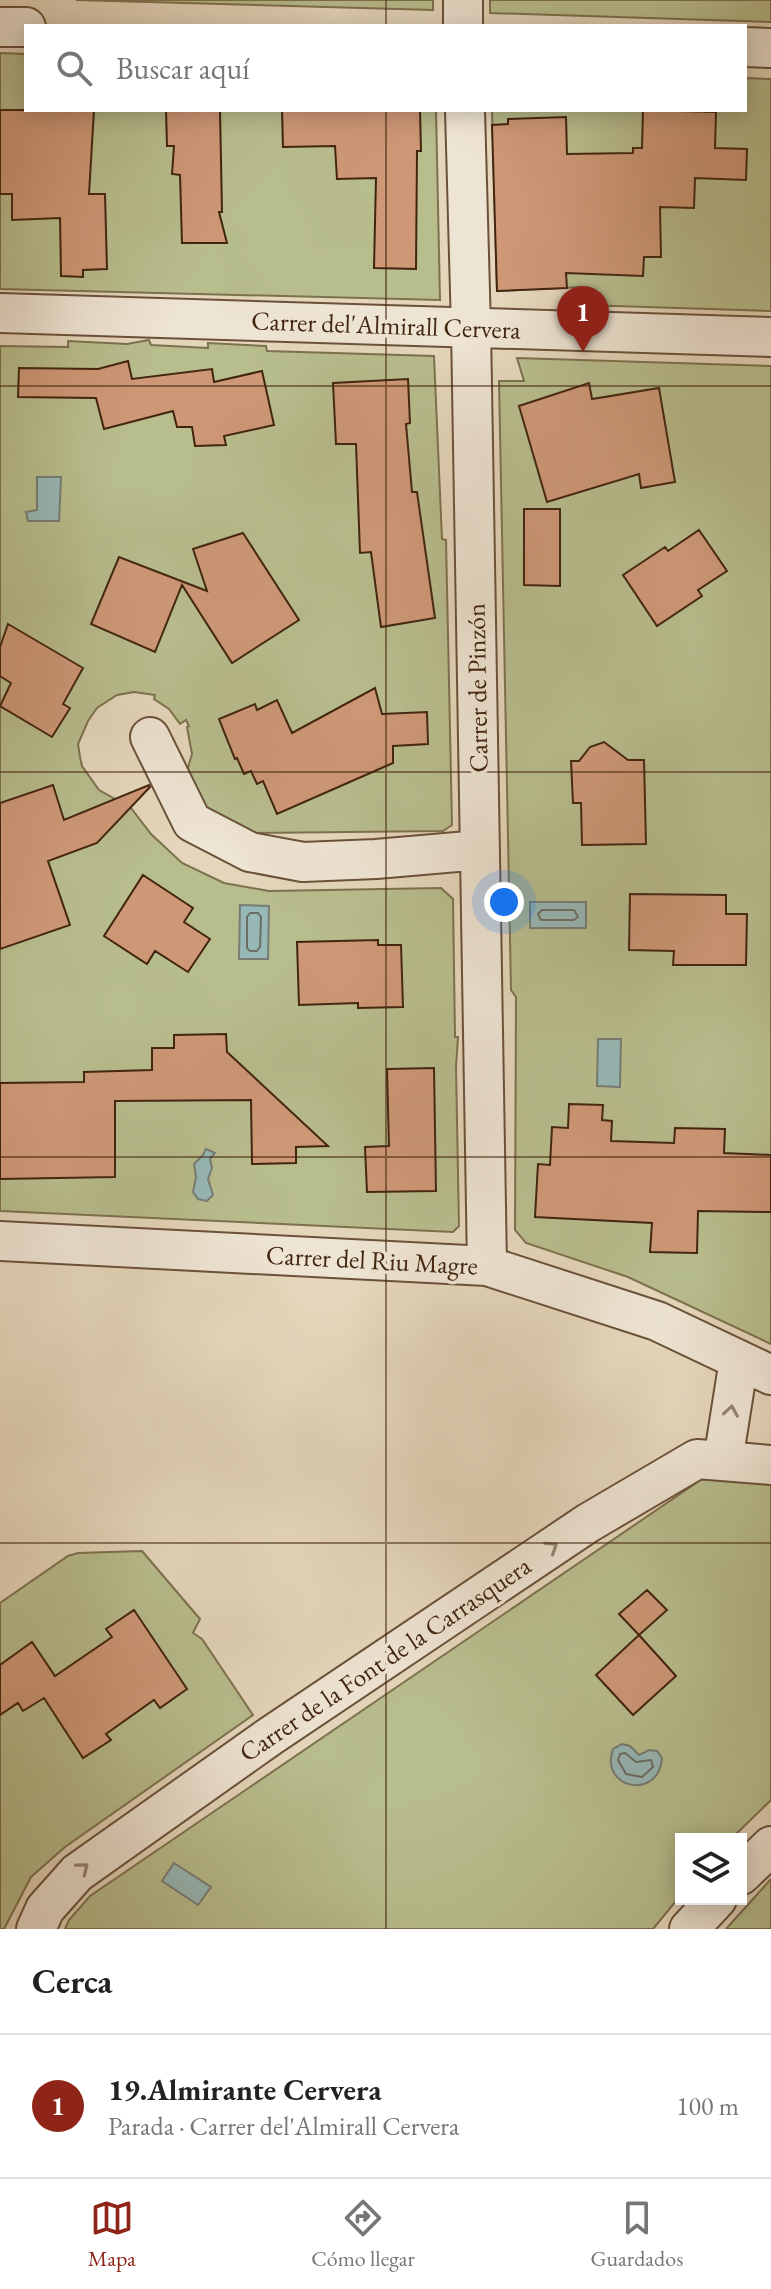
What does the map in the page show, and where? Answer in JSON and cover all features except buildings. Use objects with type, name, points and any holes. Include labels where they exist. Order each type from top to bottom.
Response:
[{"type":"street","points":[[463,0],[463,24]]},
{"type":"street","points":[[0,27],[24,27]]},
{"type":"street","points":[[747,47],[771,48]]},
{"type":"street","name":"Carrer de Pinzón","points":[[465,112],[487,1266]]},
{"type":"street","name":"Carrer del'Almirall Cervera","points":[[0,313],[771,337]]},
{"type":"street","points":[[150,737],[192,822],[250,852],[303,862],[480,850]]},
{"type":"street","name":"Carrer del Riu Magre","points":[[0,1241],[487,1266],[657,1321],[755,1367]]},
{"type":"street","points":[[723,1461],[755,1367]]},
{"type":"street","name":"Carrer de la Font de la Carrasquera","points":[[36,1929],[45,1909],[77,1873],[269,1737],[588,1523],[697,1459],[771,1465]]},
{"type":"street","points":[[747,1869],[771,1846]]},
{"type":"street","points":[[689,1929],[711,1905]]},
{"type":"green space","points":[[76,0],[433,0],[433,10]]},
{"type":"green space","points":[[490,0],[771,0],[771,22],[490,13]]},
{"type":"green space","points":[[0,53],[24,54],[24,112],[436,112],[440,300],[0,289]]},
{"type":"green space","points":[[747,78],[771,79],[771,311],[584,305],[583,287],[497,291],[492,112],[747,112]]},
{"type":"green space","points":[[149,340],[151,345],[208,348],[208,343],[266,346],[267,351],[434,356],[442,539],[446,540],[452,825],[443,831],[254,833],[200,806],[183,784],[192,754],[189,726],[186,720],[180,724],[169,709],[154,699],[155,695],[134,692],[117,695],[97,708],[78,744],[82,766],[99,790],[131,808],[151,834],[182,863],[224,883],[269,891],[441,888],[453,899],[455,1037],[458,1037],[459,1226],[453,1232],[0,1211],[0,346],[68,347],[68,341],[127,344]]},
{"type":"green space","points":[[517,358],[771,366],[771,1344],[628,1277],[526,1243],[515,1230],[516,997],[511,990],[499,381],[524,381]]},
{"type":"green space","points":[[705,1477],[771,1483],[771,1800],[737,1833],[675,1833],[675,1902],[653,1929],[65,1929],[90,1896]]},
{"type":"green space","points":[[142,1551],[200,1619],[193,1633],[202,1639],[253,1715],[65,1847],[31,1877],[4,1929],[0,1929],[0,1603],[68,1556]]},
{"type":"green space","points":[[771,1879],[771,1929],[726,1929]]},
{"type":"water","points":[[37,477],[61,477],[59,521],[28,521],[26,512],[37,510]]},
{"type":"water","points":[[530,902],[586,902],[586,928],[530,928]]},
{"type":"water","points":[[240,905],[269,906],[268,959],[239,959]]},
{"type":"water","points":[[598,1039],[621,1039],[620,1087],[597,1086]]},
{"type":"water","points":[[206,1149],[215,1153],[210,1159],[212,1168],[208,1179],[213,1195],[207,1201],[198,1199],[193,1192],[196,1177],[194,1164]]},
{"type":"water","points":[[622,1744],[630,1746],[639,1755],[649,1750],[657,1751],[662,1758],[658,1772],[651,1780],[641,1785],[631,1785],[614,1773],[611,1763],[613,1749]]},
{"type":"water","points":[[174,1863],[211,1887],[198,1905],[162,1881]]},
{"type":"place","name":"19.Almirante Cervera","points":[[583,352]]}]
